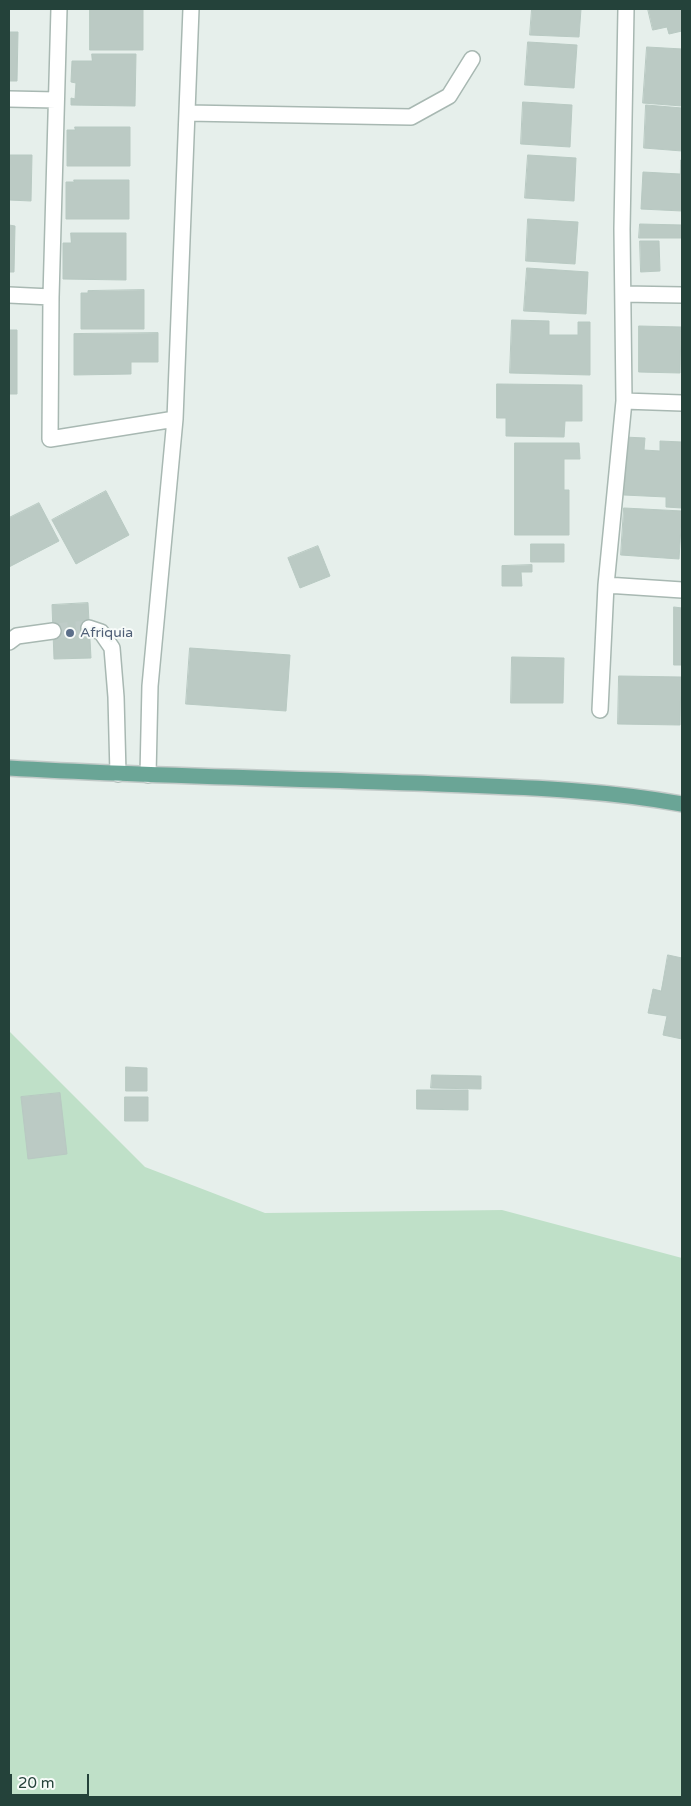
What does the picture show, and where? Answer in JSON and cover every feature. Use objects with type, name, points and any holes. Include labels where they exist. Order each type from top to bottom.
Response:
[{"type":"main road","points":[[9,768],[118,774],[497,786],[607,792],[682,804]]},
{"type":"street","points":[[59,9],[51,297],[50,439],[175,419]]},
{"type":"street","points":[[148,775],[150,686],[175,419],[191,9]]},
{"type":"street","points":[[600,710],[606,585],[624,401],[622,230],[626,9]]},
{"type":"street","points":[[187,113],[411,117],[449,96],[472,59]]},
{"type":"street","points":[[9,98],[56,100]]},
{"type":"street","points":[[623,294],[682,295]]},
{"type":"street","points":[[9,295],[51,297]]},
{"type":"street","points":[[624,401],[682,403]]},
{"type":"street","points":[[606,585],[682,590]]},
{"type":"street","points":[[89,628],[101,632],[112,648],[116,697],[118,774]]},
{"type":"street","points":[[9,642],[17,636],[53,631]]},
{"type":"green space","points":[[9,1031],[145,1167],[265,1213],[502,1210],[682,1258],[682,1797],[9,1797]]},
{"type":"building","points":[[90,9],[143,9],[143,50],[90,50]]},
{"type":"building","points":[[532,9],[581,9],[579,37],[530,35]]},
{"type":"building","points":[[648,9],[682,9],[682,31],[669,34],[667,27],[653,30]]},
{"type":"building","points":[[9,32],[18,32],[17,81],[9,81]]},
{"type":"building","points":[[528,42],[577,45],[574,88],[525,85]]},
{"type":"building","points":[[647,47],[682,49],[682,106],[643,103]]},
{"type":"building","points":[[92,54],[136,54],[135,106],[71,105],[71,98],[75,99],[76,83],[71,82],[72,61],[92,61]]},
{"type":"building","points":[[523,102],[572,105],[570,147],[521,144]]},
{"type":"building","points":[[646,105],[682,108],[682,151],[644,148]]},
{"type":"building","points":[[75,127],[130,127],[130,166],[67,166],[67,130],[75,130]]},
{"type":"building","points":[[9,155],[32,155],[31,201],[9,200]]},
{"type":"building","points":[[528,155],[576,158],[574,201],[525,198]]},
{"type":"building","points":[[681,160],[682,211],[641,209],[643,172],[680,174]]},
{"type":"building","points":[[74,180],[129,180],[129,219],[66,219],[66,182],[74,182]]},
{"type":"building","points":[[528,219],[578,222],[575,264],[526,261]]},
{"type":"building","points":[[640,224],[682,225],[682,238],[639,238]]},
{"type":"building","points":[[9,225],[15,226],[14,272],[9,272]]},
{"type":"building","points":[[71,233],[126,233],[126,280],[63,279],[63,243],[71,243]]},
{"type":"building","points":[[640,241],[659,241],[660,271],[641,272]]},
{"type":"building","points":[[527,268],[588,272],[586,314],[524,311]]},
{"type":"building","points":[[144,290],[144,329],[81,329],[81,293],[88,293],[88,291]]},
{"type":"building","points":[[512,320],[549,321],[549,335],[578,335],[578,322],[590,322],[590,375],[510,373]]},
{"type":"building","points":[[639,326],[681,327],[680,373],[639,372]]},
{"type":"building","points":[[9,330],[17,330],[17,394],[9,394]]},
{"type":"building","points":[[158,333],[158,362],[131,362],[131,374],[74,375],[74,334]]},
{"type":"building","points":[[497,384],[582,385],[582,421],[565,421],[564,437],[506,436],[506,418],[497,418]]},
{"type":"building","points":[[624,437],[645,438],[644,450],[660,451],[660,441],[682,442],[682,508],[666,507],[666,497],[624,495],[625,470],[622,470]]},
{"type":"building","points":[[515,443],[579,443],[580,459],[564,459],[564,490],[569,490],[569,535],[515,535]]},
{"type":"building","points":[[106,491],[129,535],[76,564],[52,520]]},
{"type":"building","points":[[39,503],[59,541],[9,567],[9,518]]},
{"type":"building","points":[[624,508],[682,511],[679,559],[621,555]]},
{"type":"building","points":[[531,544],[564,544],[564,562],[531,562]]},
{"type":"building","points":[[318,546],[330,576],[300,588],[288,558]]},
{"type":"building","points":[[532,565],[532,572],[521,572],[522,586],[502,586],[502,566]]},
{"type":"building","points":[[88,603],[91,658],[54,659],[52,605]]},
{"type":"building","points":[[674,607],[682,608],[682,665],[674,665]]},
{"type":"building","points":[[190,648],[290,655],[286,711],[186,704]]},
{"type":"building","points":[[512,657],[564,658],[563,703],[511,703]]},
{"type":"building","points":[[619,676],[681,677],[680,725],[618,724]]},
{"type":"building","points":[[668,955],[682,958],[682,1039],[663,1035],[667,1016],[648,1013],[653,989],[661,991]]},
{"type":"building","points":[[126,1067],[147,1068],[147,1091],[126,1091]]},
{"type":"building","points":[[432,1075],[481,1076],[481,1089],[431,1088]]},
{"type":"building","points":[[417,1090],[468,1090],[468,1110],[417,1109]]},
{"type":"building","points":[[60,1093],[67,1154],[28,1159],[21,1097]]},
{"type":"building","points":[[125,1097],[148,1097],[148,1121],[125,1121]]},
{"type":"tunnel","points":[[53,631],[89,628]]},
{"type":"place","name":"Afriquia","points":[[70,633]]}]
